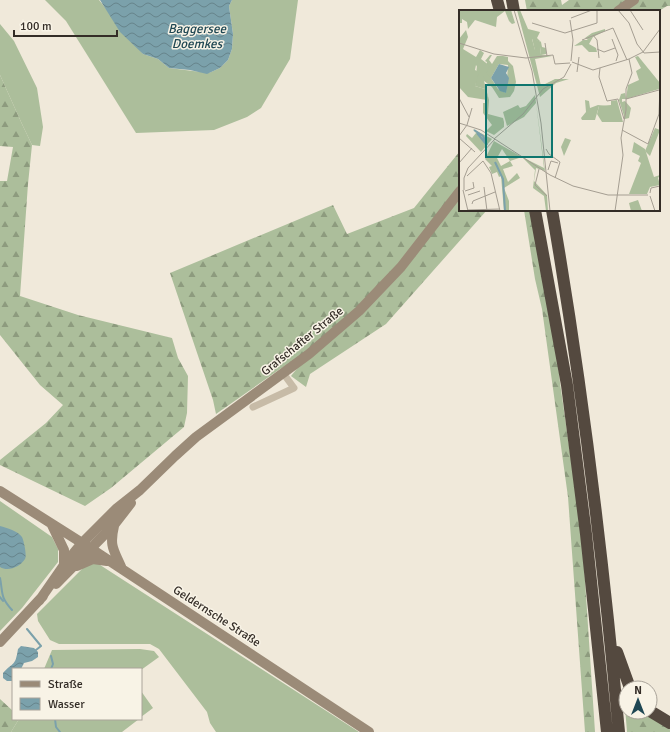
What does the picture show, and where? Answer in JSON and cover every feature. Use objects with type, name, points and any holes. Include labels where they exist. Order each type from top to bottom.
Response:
[{"type":"highway","points":[[497,0],[500,10]]},
{"type":"highway","points":[[512,0],[514,10]]},
{"type":"highway","points":[[535,211],[567,385],[586,534],[607,732]]},
{"type":"highway","points":[[552,211],[583,405],[610,629],[619,732]]},
{"type":"highway","points":[[610,629],[627,680]]},
{"type":"highway","points":[[658,716],[670,723]]},
{"type":"main road","points":[[619,10],[634,0]]},
{"type":"main road","name":"Grafschafter Straße","points":[[86,546],[116,509],[140,490],[196,437],[284,373],[334,334],[381,289],[420,244],[459,192]]},
{"type":"main road","name":"Grafschafter Straße","points":[[86,546],[114,525],[140,490]]},
{"type":"main road","name":"Geldernsche Straße","points":[[0,491],[122,569],[369,732]]},
{"type":"main road","points":[[51,523],[64,550],[67,567]]},
{"type":"main road","points":[[114,525],[111,540],[113,549],[122,569]]},
{"type":"main road","points":[[0,642],[39,601],[86,546]]},
{"type":"main road","points":[[67,567],[93,559],[109,561]]},
{"type":"street","points":[[253,407],[294,388],[284,373]]},
{"type":"green space","points":[[45,0],[99,0],[143,54],[158,59],[169,68],[209,73],[220,68],[228,60],[232,49],[233,34],[229,6],[232,0],[298,0],[290,59],[261,108],[247,117],[214,130],[136,133],[66,21]]},
{"type":"green space","points":[[525,0],[561,0],[562,5],[569,0],[670,0],[670,6],[667,6],[660,10],[527,10]]},
{"type":"green space","points":[[0,24],[14,41],[37,88],[43,127],[40,146],[32,145],[0,75]]},
{"type":"green space","points":[[0,75],[32,145],[20,296],[78,315],[172,338],[178,358],[188,376],[187,413],[184,427],[111,488],[85,506],[0,465],[0,460],[46,423],[63,405],[40,385],[0,335],[0,181],[7,181],[13,147],[0,146]]},
{"type":"green space","points":[[459,152],[459,211],[486,211],[386,324],[310,374],[306,387],[291,376],[308,355],[280,369],[216,414],[213,400],[170,273],[333,205],[347,234],[414,208]]},
{"type":"green space","points":[[524,211],[536,211],[549,272],[560,383],[582,535],[595,732],[585,732],[568,497],[542,309],[535,279]]},
{"type":"green space","points":[[0,501],[52,537],[58,549],[58,562],[22,608],[0,631]]},
{"type":"green space","points":[[97,563],[359,732],[216,732],[210,723],[207,712],[159,649],[150,644],[59,644],[50,640],[38,621],[37,614],[87,564]]},
{"type":"green space","points":[[140,649],[154,651],[159,657],[142,669],[142,668],[44,668],[52,650]]},
{"type":"green space","points":[[142,692],[153,708],[142,716]]},
{"type":"green space","points":[[0,699],[12,710],[12,720],[18,720],[11,732],[0,732]]},
{"type":"green space","points":[[18,720],[138,720],[122,732],[11,732]]},
{"type":"green space","points":[[626,720],[658,720],[670,727],[670,732],[627,732]]},
{"type":"water","name":"Baggersee Doemkes","points":[[100,0],[232,0],[229,6],[233,34],[232,49],[228,60],[220,68],[207,74],[190,70],[169,68],[158,59],[143,54],[120,32]]},
{"type":"water","points":[[0,526],[15,531],[23,539],[26,557],[23,562],[14,568],[7,569],[0,567]]},
{"type":"water","points":[[21,646],[34,648],[38,652],[38,657],[32,661],[24,663],[22,668],[12,668],[12,681],[7,681],[3,678],[3,673],[14,663],[18,649]]},
{"type":"waterway","points":[[0,578],[4,598],[12,610]]},
{"type":"waterway","points":[[0,597],[3,601]]},
{"type":"waterway","points":[[27,629],[41,646],[36,650]]},
{"type":"waterway","points":[[51,656],[53,664],[51,668]]},
{"type":"waterway","points":[[55,720],[56,727],[60,732]]}]
